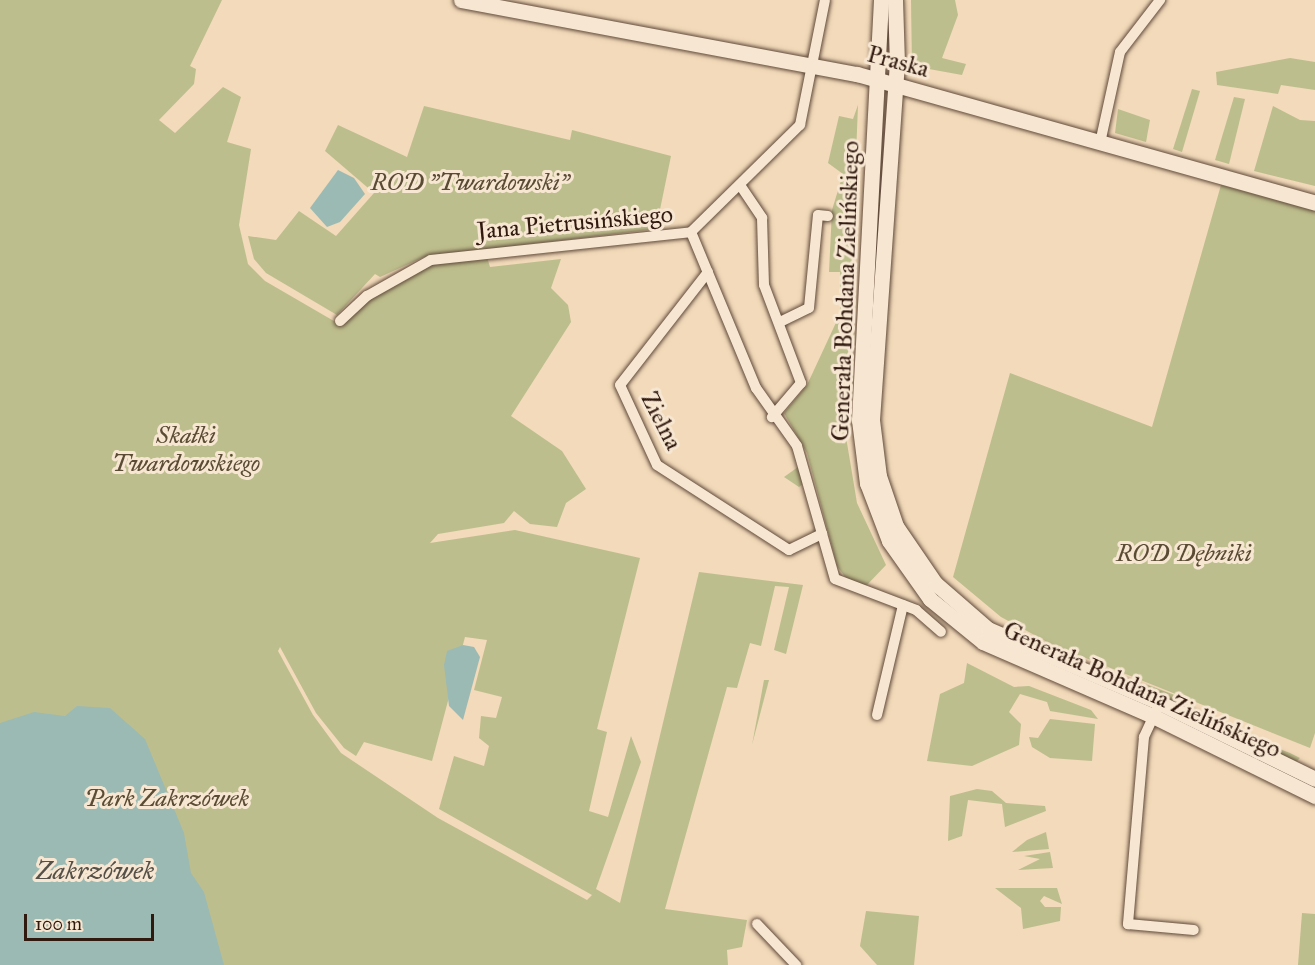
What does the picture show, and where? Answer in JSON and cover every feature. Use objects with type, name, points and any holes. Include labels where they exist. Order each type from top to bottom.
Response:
[{"type":"main road","name":"Praska","points":[[460,0],[813,64],[896,84],[1315,203]]},
{"type":"main road","name":"Generała Bohdana Zielińskiego","points":[[881,0],[859,420],[867,483],[884,530],[923,591],[974,636],[1022,662],[1157,709],[1315,796]]},
{"type":"main road","name":"Generała Bohdana Zielińskiego","points":[[896,0],[896,84],[872,420],[879,476],[896,526],[935,584],[982,625],[1157,709],[1315,779]]},
{"type":"street","name":"Jana Pietrusińskiego","points":[[340,321],[367,296],[431,260],[691,232],[800,125],[825,0]]},
{"type":"street","points":[[1100,143],[1120,52],[1160,0]]},
{"type":"street","points":[[740,185],[764,227],[764,285],[780,322],[801,383],[772,417]]},
{"type":"street","points":[[780,322],[809,308],[818,215],[828,216]]},
{"type":"street","points":[[691,232],[772,417],[797,446],[835,579],[903,605],[941,633]]},
{"type":"street","name":"Zielna","points":[[708,272],[620,385],[657,465],[789,550],[822,534]]},
{"type":"street","points":[[877,715],[903,605]]},
{"type":"street","points":[[1157,709],[1140,772],[1128,924],[1194,930]]},
{"type":"street","points":[[757,924],[796,965]]},
{"type":"green space","points":[[0,0],[222,0],[190,66],[196,69],[194,84],[159,120],[175,133],[223,87],[241,97],[227,142],[251,149],[239,225],[248,264],[265,281],[339,324],[361,304],[427,264],[487,257],[490,267],[561,259],[551,288],[568,305],[571,322],[511,416],[562,451],[586,489],[566,503],[557,527],[530,524],[514,511],[504,523],[438,534],[430,543],[515,530],[640,558],[597,729],[607,732],[589,811],[608,817],[631,736],[641,762],[596,889],[620,903],[699,572],[803,585],[786,654],[774,650],[789,587],[775,586],[761,646],[750,643],[737,688],[727,687],[665,909],[747,920],[742,947],[727,950],[728,965],[0,965]],"holes":[[[465,637],[487,640],[474,690],[502,697],[496,718],[481,716],[479,738],[489,746],[484,766],[454,756],[439,809],[592,895],[587,900],[438,818],[341,753],[313,715],[278,651],[280,647],[316,713],[344,748],[356,756],[364,742],[432,761]]]},
{"type":"green space","points":[[911,0],[955,0],[958,15],[942,58],[966,64],[962,75],[918,67],[917,78],[912,70]]},
{"type":"green space","points":[[1290,58],[1315,62],[1315,90],[1281,85],[1278,94],[1217,85],[1216,72]]},
{"type":"green space","points":[[1192,89],[1200,91],[1182,152],[1173,149]]},
{"type":"green space","points":[[1234,97],[1245,99],[1229,164],[1215,160]]},
{"type":"green space","points":[[858,105],[845,431],[857,503],[886,565],[866,586],[846,578],[837,566],[807,453],[784,413],[807,385],[840,314],[840,272],[829,272],[832,210],[843,174],[828,163],[839,116],[853,119]]},
{"type":"green space","name":"ROD \"Twardowski\"","points":[[424,106],[570,140],[572,130],[671,156],[656,229],[424,257],[380,277],[375,274],[337,315],[266,273],[254,259],[248,236],[276,240],[299,211],[336,236],[374,193],[325,151],[338,125],[407,157]]},
{"type":"green space","points":[[1273,106],[1300,120],[1315,121],[1315,186],[1254,171]]},
{"type":"green space","points":[[1118,109],[1150,120],[1146,142],[1115,133]]},
{"type":"green space","name":"ROD Dębniki","points":[[1221,185],[1315,211],[1315,733],[1310,748],[1051,644],[1001,617],[953,577],[1010,373],[1152,427]]},
{"type":"green space","points":[[798,467],[803,484],[799,487],[784,477]]},
{"type":"green space","points":[[967,663],[1014,687],[1029,686],[1091,710],[1098,719],[1050,711],[1047,702],[1020,694],[1009,712],[1021,724],[1019,745],[972,766],[927,761],[940,694],[964,683]]},
{"type":"green space","points":[[764,680],[769,680],[752,745]]},
{"type":"green space","points":[[1145,684],[1185,700],[1182,706],[1143,689]]},
{"type":"green space","points":[[1050,719],[1095,724],[1092,761],[1050,758],[1032,747],[1029,737],[1038,738]]},
{"type":"green space","points":[[1243,735],[1290,753],[1300,758],[1296,762]]},
{"type":"green space","points":[[977,789],[992,791],[1006,803],[1045,806],[1046,811],[1005,827],[1002,804],[968,800],[962,836],[948,841],[950,796]]},
{"type":"green space","points":[[1046,832],[1049,849],[1012,852],[1027,840]]},
{"type":"green space","points":[[1050,852],[1053,868],[1018,870],[1040,859],[1024,856]]},
{"type":"green space","points":[[995,888],[1057,888],[1062,904],[1044,896],[1040,901],[1045,907],[1061,907],[1060,921],[1023,929],[1021,908]]},
{"type":"green space","points":[[866,911],[919,916],[914,965],[877,965],[860,946]]},
{"type":"green space","points":[[1302,913],[1315,914],[1315,965],[1298,965]]},
{"type":"water","points":[[338,170],[354,178],[365,194],[340,222],[327,227],[310,208]]},
{"type":"water","points":[[463,645],[474,647],[480,657],[463,720],[449,706],[444,665],[447,651]]},
{"type":"water","name":"Zakrzówek","points":[[77,706],[110,708],[145,739],[184,833],[191,873],[204,892],[224,965],[0,965],[0,723],[34,712],[65,716]]},
{"type":"park label","name":"Skałki Twardowskiego","points":[[186,450]]},
{"type":"park label","name":"Park Zakrzówek","points":[[167,799]]}]
